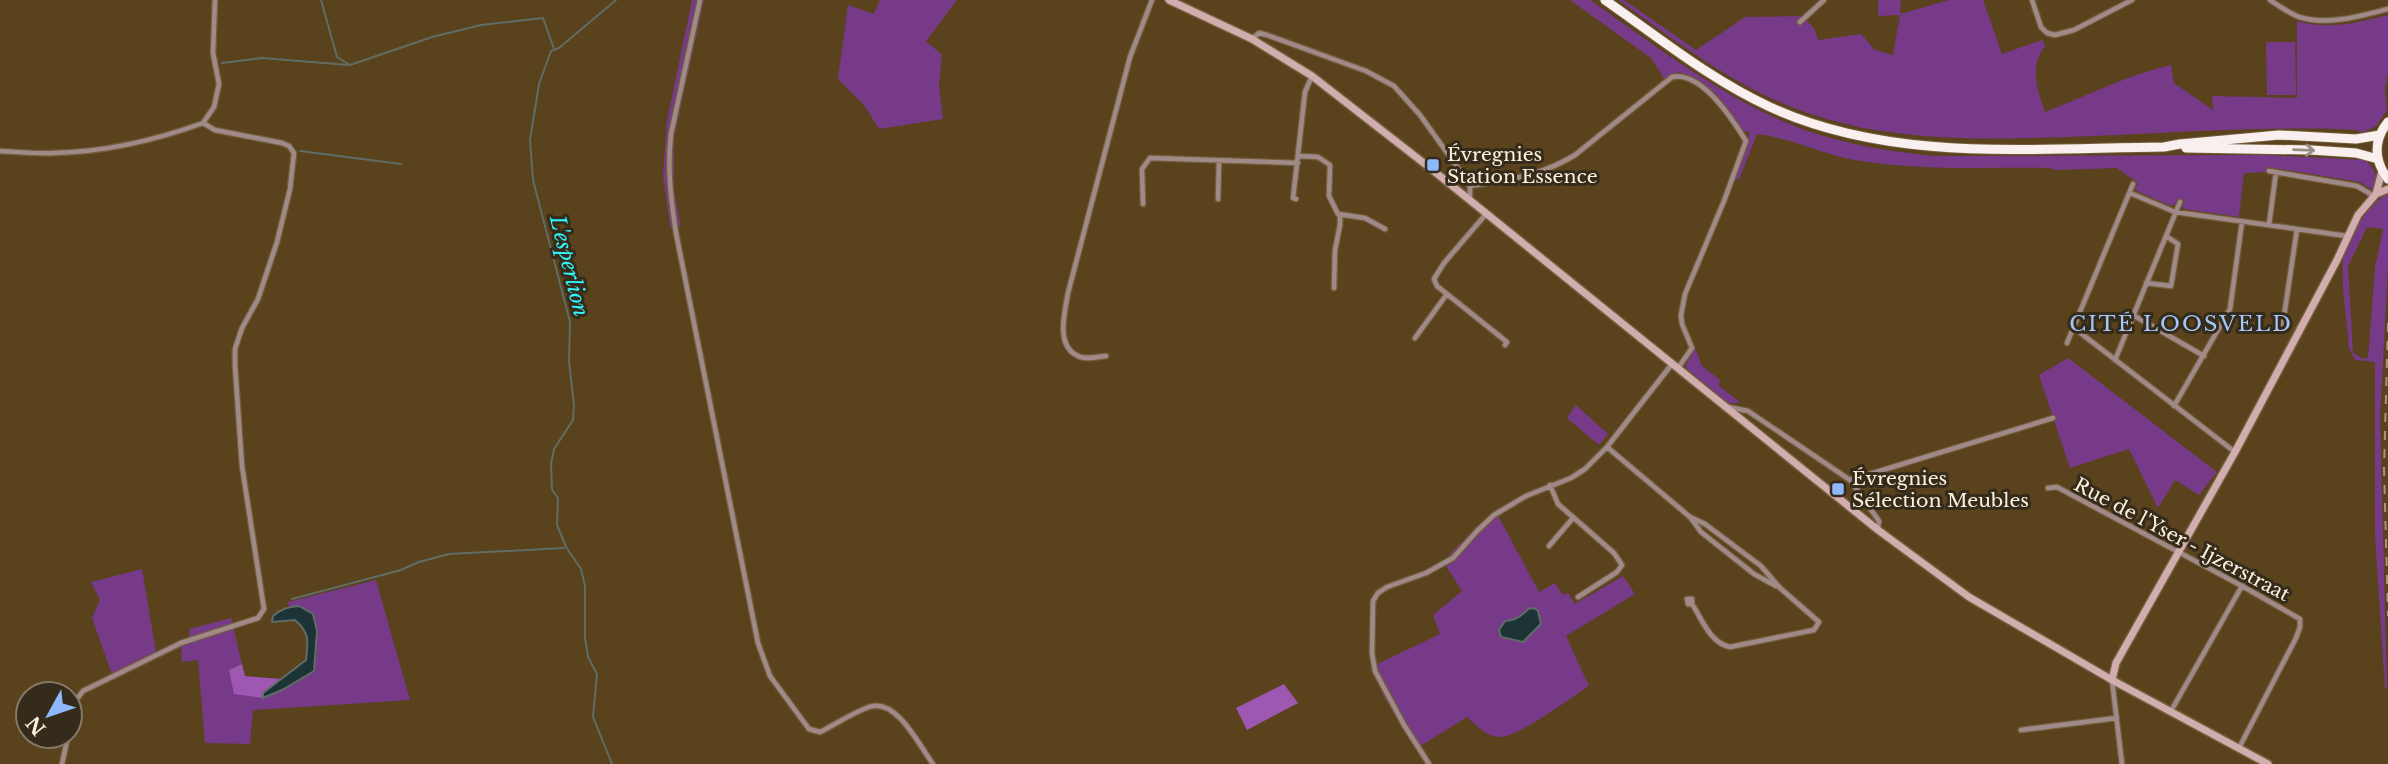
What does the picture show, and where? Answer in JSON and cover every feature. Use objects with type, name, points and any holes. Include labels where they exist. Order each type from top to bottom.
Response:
[{"type":"highway","points":[[1605,0],[1730,86],[1769,107],[1840,132],[1881,141],[1938,148],[2236,148],[2356,153],[2378,159]]},
{"type":"highway","points":[[2388,122],[2379,135],[2378,159],[2388,179]]},
{"type":"highway","points":[[2164,147],[2279,135],[2356,139],[2379,135]]},
{"type":"main road","points":[[1169,0],[1252,39],[1312,76],[1878,530],[1969,597],[2112,680],[2268,764]]},
{"type":"main road","points":[[2375,195],[2382,171]]},
{"type":"main road","points":[[2112,680],[2116,663],[2235,452],[2333,269],[2358,215],[2375,195],[2388,188]]},
{"type":"street","points":[[0,151],[54,153],[99,150],[130,145],[203,123],[214,107],[219,84],[213,53],[215,0]]},
{"type":"street","points":[[700,0],[671,134],[669,183],[676,233],[758,643],[770,676],[809,729],[820,732],[869,707],[883,705],[901,719],[933,764]]},
{"type":"street","points":[[1106,356],[1080,358],[1074,354],[1066,343],[1063,323],[1068,293],[1130,57],[1152,0]]},
{"type":"street","points":[[1800,22],[1824,0]]},
{"type":"street","points":[[2032,0],[2041,27],[2047,33],[2055,35],[2074,30],[2132,0]]},
{"type":"street","points":[[2270,0],[2296,16],[2314,20],[2344,19],[2388,9]]},
{"type":"street","points":[[1252,39],[1259,33],[1267,35],[1366,71],[1394,86],[1420,115],[1470,186],[1470,201]]},
{"type":"street","points":[[1296,199],[1293,198],[1305,92],[1312,76]]},
{"type":"street","points":[[1429,764],[1398,715],[1376,671],[1372,653],[1373,601],[1378,593],[1387,587],[1426,573],[1453,558],[1494,515],[1525,496],[1571,478],[1585,469],[1692,348],[1682,324],[1685,294],[1746,141],[1724,107],[1692,81],[1678,76],[1666,80],[1589,144],[1560,164],[1530,176],[1470,186]]},
{"type":"street","points":[[84,691],[181,643],[258,618],[264,609],[242,466],[235,349],[242,328],[258,299],[278,242],[290,189],[294,153],[289,146],[282,143],[215,130],[203,123]]},
{"type":"street","points":[[1143,204],[1142,169],[1150,158],[1219,161],[1298,160],[1318,157],[1330,165],[1329,195],[1332,205],[1340,215],[1335,250],[1334,288]]},
{"type":"street","points":[[1218,199],[1219,161]]},
{"type":"street","points":[[2269,225],[2272,172],[2357,186],[2375,195]]},
{"type":"street","points":[[2067,343],[2133,184]]},
{"type":"street","points":[[2130,193],[2175,212],[2347,236]]},
{"type":"street","points":[[2115,360],[2180,202]]},
{"type":"street","points":[[1486,214],[1444,263],[1434,279],[1437,286],[1507,342],[1505,345]]},
{"type":"street","points":[[1340,215],[1365,218],[1385,229]]},
{"type":"street","points":[[2174,406],[2230,309],[2242,222]]},
{"type":"street","points":[[2276,328],[2283,323],[2297,229]]},
{"type":"street","points":[[2146,283],[2171,286],[2178,243],[2166,236]]},
{"type":"street","points":[[1415,338],[1447,294]]},
{"type":"street","points":[[2133,315],[2204,356]]},
{"type":"street","points":[[2074,328],[2235,452]]},
{"type":"street","points":[[1726,407],[1748,411],[1850,480],[1879,521],[1878,530]]},
{"type":"street","points":[[1850,480],[2053,418]]},
{"type":"street","points":[[1607,447],[1690,517],[1701,532],[1754,574],[1780,588]]},
{"type":"street","points":[[1550,485],[1558,503],[1614,553],[1622,565],[1617,572],[1578,597]]},
{"type":"street","name":"Rue de l'Yser - Ijzerstraat","points":[[2048,488],[2057,487],[2293,614],[2300,621],[2296,638],[2239,749]]},
{"type":"street","points":[[1690,517],[1705,524],[1761,566],[1780,588],[1819,622],[1814,630],[1730,647],[1718,643],[1692,604]]},
{"type":"street","points":[[1549,546],[1573,518]]},
{"type":"street","points":[[2171,711],[2242,586]]},
{"type":"street","points":[[2112,680],[2122,764]]},
{"type":"street","points":[[2021,730],[2117,718]]},
{"type":"shaded area","points":[[692,0],[704,0],[674,138],[674,190],[681,226],[670,227],[663,175],[667,121]]},
{"type":"shaded area","points":[[880,0],[957,0],[926,41],[942,55],[939,86],[943,119],[879,129],[864,105],[838,79],[848,5],[874,14]]},
{"type":"shaded area","points":[[1570,0],[1590,0],[1698,75],[1754,107],[1814,133],[1859,145],[1935,156],[2264,155],[2365,160],[2374,170],[2376,177],[2372,190],[2360,182],[2269,167],[2267,172],[2244,173],[2239,217],[2184,209],[2182,206],[2185,201],[2178,198],[2171,206],[2137,191],[2135,188],[2138,183],[2117,168],[2057,170],[1903,166],[1855,160],[1757,134],[1739,180],[1734,178],[1750,132],[1743,133],[1723,106],[1699,83],[1679,72],[1665,80],[1651,58]]},
{"type":"shaded area","points":[[1618,0],[1624,0],[1696,50],[1745,17],[1802,16],[1814,28],[1818,40],[1861,34],[1875,50],[1893,55],[1900,15],[1878,16],[1878,0],[1901,0],[1900,14],[1949,0],[1983,0],[2002,54],[2042,40],[2045,46],[2037,62],[2036,78],[2045,112],[2123,80],[2171,65],[2174,83],[2213,110],[2212,96],[2297,98],[2297,21],[2331,25],[2388,15],[2388,72],[2385,89],[2387,110],[2376,126],[2362,133],[2357,130],[2284,129],[1958,138],[1888,132],[1818,116],[1762,94],[1698,57]]},
{"type":"shaded area","points":[[2266,42],[2295,42],[2296,95],[2267,95]]},
{"type":"shaded area","points":[[2388,193],[2388,268],[2380,417],[2387,688],[2375,537],[2375,362],[2355,360],[2349,348],[2343,292],[2343,259],[2348,242],[2366,213]],"holes":[[[2367,227],[2383,229],[2375,267],[2368,358],[2361,358],[2353,352],[2348,266]]]},
{"type":"shaded area","points":[[1695,348],[1702,366],[1720,380],[1719,386],[1741,403],[1727,403],[1685,367]]},
{"type":"shaded area","points":[[2068,358],[2217,472],[2199,495],[2175,480],[2158,508],[2129,449],[2070,468],[2039,375]]},
{"type":"shaded area","points":[[1576,405],[1608,434],[1599,445],[1567,418]]},
{"type":"shaded area","points":[[1496,512],[1539,592],[1555,583],[1563,595],[1568,593],[1575,604],[1623,576],[1635,594],[1566,636],[1589,686],[1508,736],[1490,735],[1467,717],[1416,749],[1383,695],[1371,667],[1440,634],[1433,615],[1462,591],[1443,561],[1476,527]]},
{"type":"shaded area","points":[[142,569],[156,652],[187,638],[190,635],[189,629],[231,618],[242,664],[229,670],[263,698],[314,671],[317,651],[299,606],[289,607],[288,602],[376,580],[410,700],[253,710],[250,744],[205,743],[198,660],[182,662],[181,647],[114,680],[92,618],[100,600],[91,582]]},
{"type":"shaded area","points":[[242,664],[245,676],[281,679],[263,693],[263,698],[234,694],[229,670]]},
{"type":"shaded area","points":[[1284,684],[1298,703],[1247,730],[1236,708]]},
{"type":"water","points":[[299,606],[313,614],[317,631],[314,671],[263,698],[263,693],[306,660],[307,638],[300,625],[295,620],[272,622],[273,616],[279,612]]},
{"type":"water","points":[[1534,608],[1538,611],[1541,624],[1523,642],[1501,637],[1499,630],[1505,621],[1515,619],[1528,609]]},
{"type":"waterway","points":[[321,0],[337,57],[350,65],[432,37],[481,25],[543,18],[554,49]]},
{"type":"waterway","name":"L'esperlion","points":[[612,764],[593,717],[597,674],[588,657],[585,638],[585,586],[581,569],[566,547],[557,525],[558,498],[552,490],[551,464],[554,449],[573,420],[569,362],[570,322],[533,180],[530,140],[539,84],[551,51],[559,48],[616,0]]},
{"type":"waterway","points":[[222,63],[262,58],[349,65]]},
{"type":"waterway","points":[[300,151],[401,164]]},
{"type":"waterway","points":[[292,599],[401,570],[449,554],[564,548]]},
{"type":"railway","points":[[2388,323],[2384,468],[2388,616]]},
{"type":"place","name":"Évregnies Station Essence","points":[[1433,165]]},
{"type":"place","name":"Évregnies Sélection Meubles","points":[[1838,489]]},
{"type":"district","name":"CITÉ LOOSVELD","points":[[2181,324]]}]
